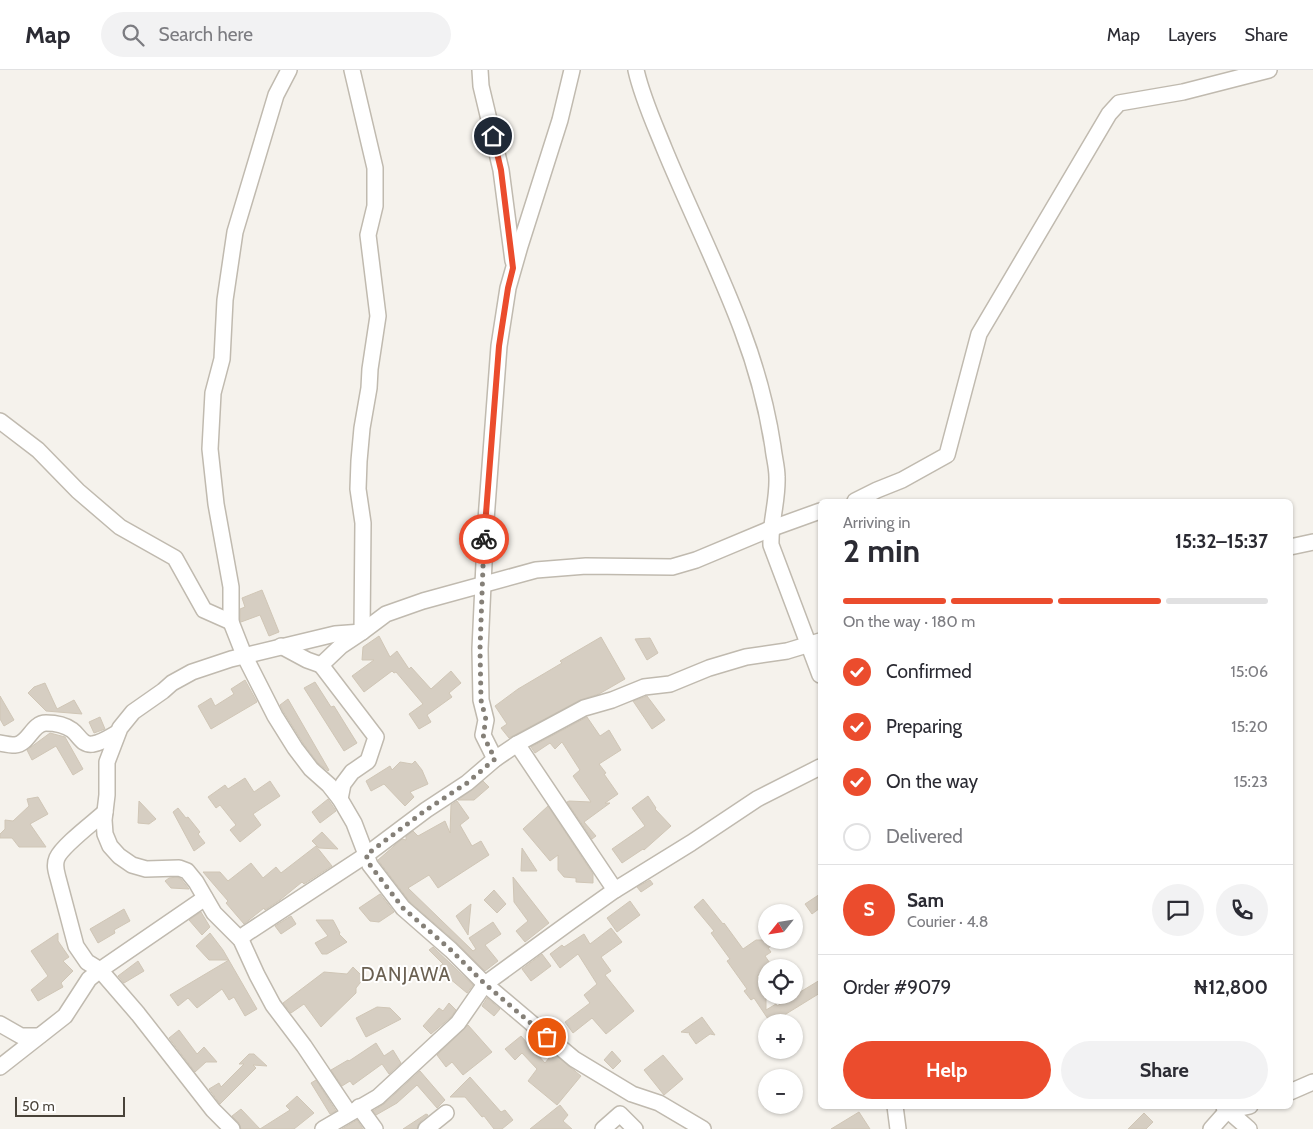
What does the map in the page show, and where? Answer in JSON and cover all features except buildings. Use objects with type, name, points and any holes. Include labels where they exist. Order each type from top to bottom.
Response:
[{"type":"street","points":[[290,70],[276,95],[236,232],[225,300],[222,359],[213,393],[210,449],[216,504],[230,580],[232,622],[244,656],[295,748],[311,770],[329,785],[340,799],[354,823],[370,865],[403,908],[451,950],[485,984],[574,1059],[632,1094],[659,1103],[703,1129]]},
{"type":"street","points":[[352,70],[375,168],[375,206],[368,235],[378,316],[359,461],[358,489],[363,523],[362,632]]},
{"type":"street","points":[[480,70],[501,170],[513,268]]},
{"type":"street","points":[[495,759],[483,735],[486,720],[481,700],[480,649],[482,585],[499,346],[513,268],[560,120],[572,70]]},
{"type":"street","points":[[636,70],[656,129],[723,282],[755,370],[770,429],[778,476],[776,509],[770,529],[771,545],[792,598],[814,643],[818,664]]},
{"type":"street","points":[[859,499],[902,480],[947,456],[980,334],[1109,114],[1119,103],[1183,92],[1270,70]]},
{"type":"street","points":[[0,421],[38,450],[78,491],[120,527],[175,558],[204,610],[232,622]]},
{"type":"street","points":[[321,665],[341,646],[386,614],[423,601],[536,570],[586,566],[672,567],[696,560],[770,529],[818,512]]},
{"type":"street","points":[[1293,546],[1313,542]]},
{"type":"street","points":[[362,632],[335,634],[281,646],[192,672],[172,683],[133,712],[117,733],[107,762],[104,834],[110,846],[119,856],[132,865],[146,869],[179,868],[187,871],[196,882],[214,913],[242,940],[257,975],[273,1004],[354,1110],[374,1129]]},
{"type":"street","points":[[242,940],[243,936],[247,933],[366,855],[426,810],[467,783],[495,759],[517,744],[584,708],[612,700],[644,687],[670,684],[718,665],[787,651],[814,643]]},
{"type":"street","points":[[281,646],[321,665],[376,737],[368,760],[352,772],[343,784],[340,799]]},
{"type":"street","points":[[0,744],[16,745],[21,743],[34,729],[43,723],[67,727],[83,742],[88,744],[94,744],[117,733]]},
{"type":"street","points":[[517,744],[615,890]]},
{"type":"street","points":[[323,1129],[378,1096],[458,1023],[485,984],[615,890],[757,799],[818,769]]},
{"type":"street","points":[[106,812],[74,838],[57,857],[55,867],[76,946],[87,962],[100,970],[138,1014],[213,1110],[232,1129]]},
{"type":"street","points":[[0,1067],[65,1016],[89,979],[205,898]]},
{"type":"street","points":[[0,1024],[20,1036],[39,1036]]},
{"type":"street","points":[[1293,1091],[1313,1082]]},
{"type":"street","points":[[895,1109],[898,1129]]},
{"type":"street","points":[[1211,1129],[1225,1109]]},
{"type":"street","points":[[1227,1109],[1249,1129]]},
{"type":"street","points":[[426,1129],[446,1112]]},
{"type":"street","points":[[603,1129],[620,1114],[635,1129]]},
{"type":"way so far","points":[[484,539],[480,649],[481,700],[486,720],[483,735],[495,759],[467,783],[426,810],[366,855],[370,865],[403,908],[451,950],[485,984],[547,1037]]},
{"type":"district","name":"DANJAWA","points":[[406,974]]},
{"type":"route","points":[[484,539],[499,346],[513,268],[501,170],[493,136]]}]
